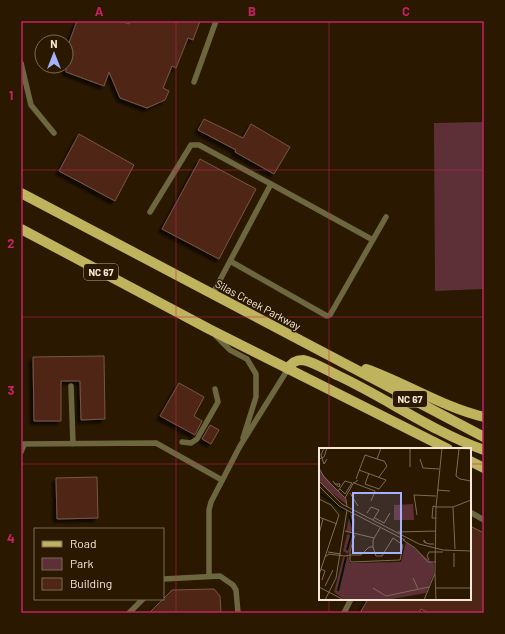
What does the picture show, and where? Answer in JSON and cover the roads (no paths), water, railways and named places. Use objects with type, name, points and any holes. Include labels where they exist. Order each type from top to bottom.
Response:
[{"type":"main road","name":"Silas Creek Parkway","points":[[21,194],[484,437]]},
{"type":"main road","name":"NC 67","points":[[21,229],[209,329],[446,448]]},
{"type":"main road","points":[[336,360],[388,377],[435,400],[484,417]]},
{"type":"main road","points":[[288,369],[291,363],[296,361],[307,361],[484,450]]},
{"type":"main road","points":[[471,462],[484,468]]},
{"type":"lane","points":[[194,82],[216,21]]},
{"type":"lane","points":[[21,63],[31,105],[54,134]]},
{"type":"lane","points":[[150,212],[191,146],[199,145],[373,240]]},
{"type":"lane","points":[[212,295],[271,184]]},
{"type":"lane","points":[[230,261],[327,316],[330,315],[386,217]]},
{"type":"lane","points":[[209,329],[230,350],[247,359],[256,374],[256,397],[240,446]]},
{"type":"lane","points":[[209,576],[209,510],[214,495],[240,446],[288,369]]},
{"type":"lane","points":[[72,386],[73,444]]},
{"type":"lane","points":[[182,442],[191,443],[197,439],[218,402],[215,389]]},
{"type":"lane","points":[[21,452],[22,444],[156,443],[222,480]]},
{"type":"lane","points":[[471,513],[484,520]]},
{"type":"lane","points":[[164,579],[220,576],[233,585],[236,590],[238,613]]},
{"type":"lane","points":[[129,613],[142,600]]},
{"type":"lane","points":[[344,613],[350,600]]}]
